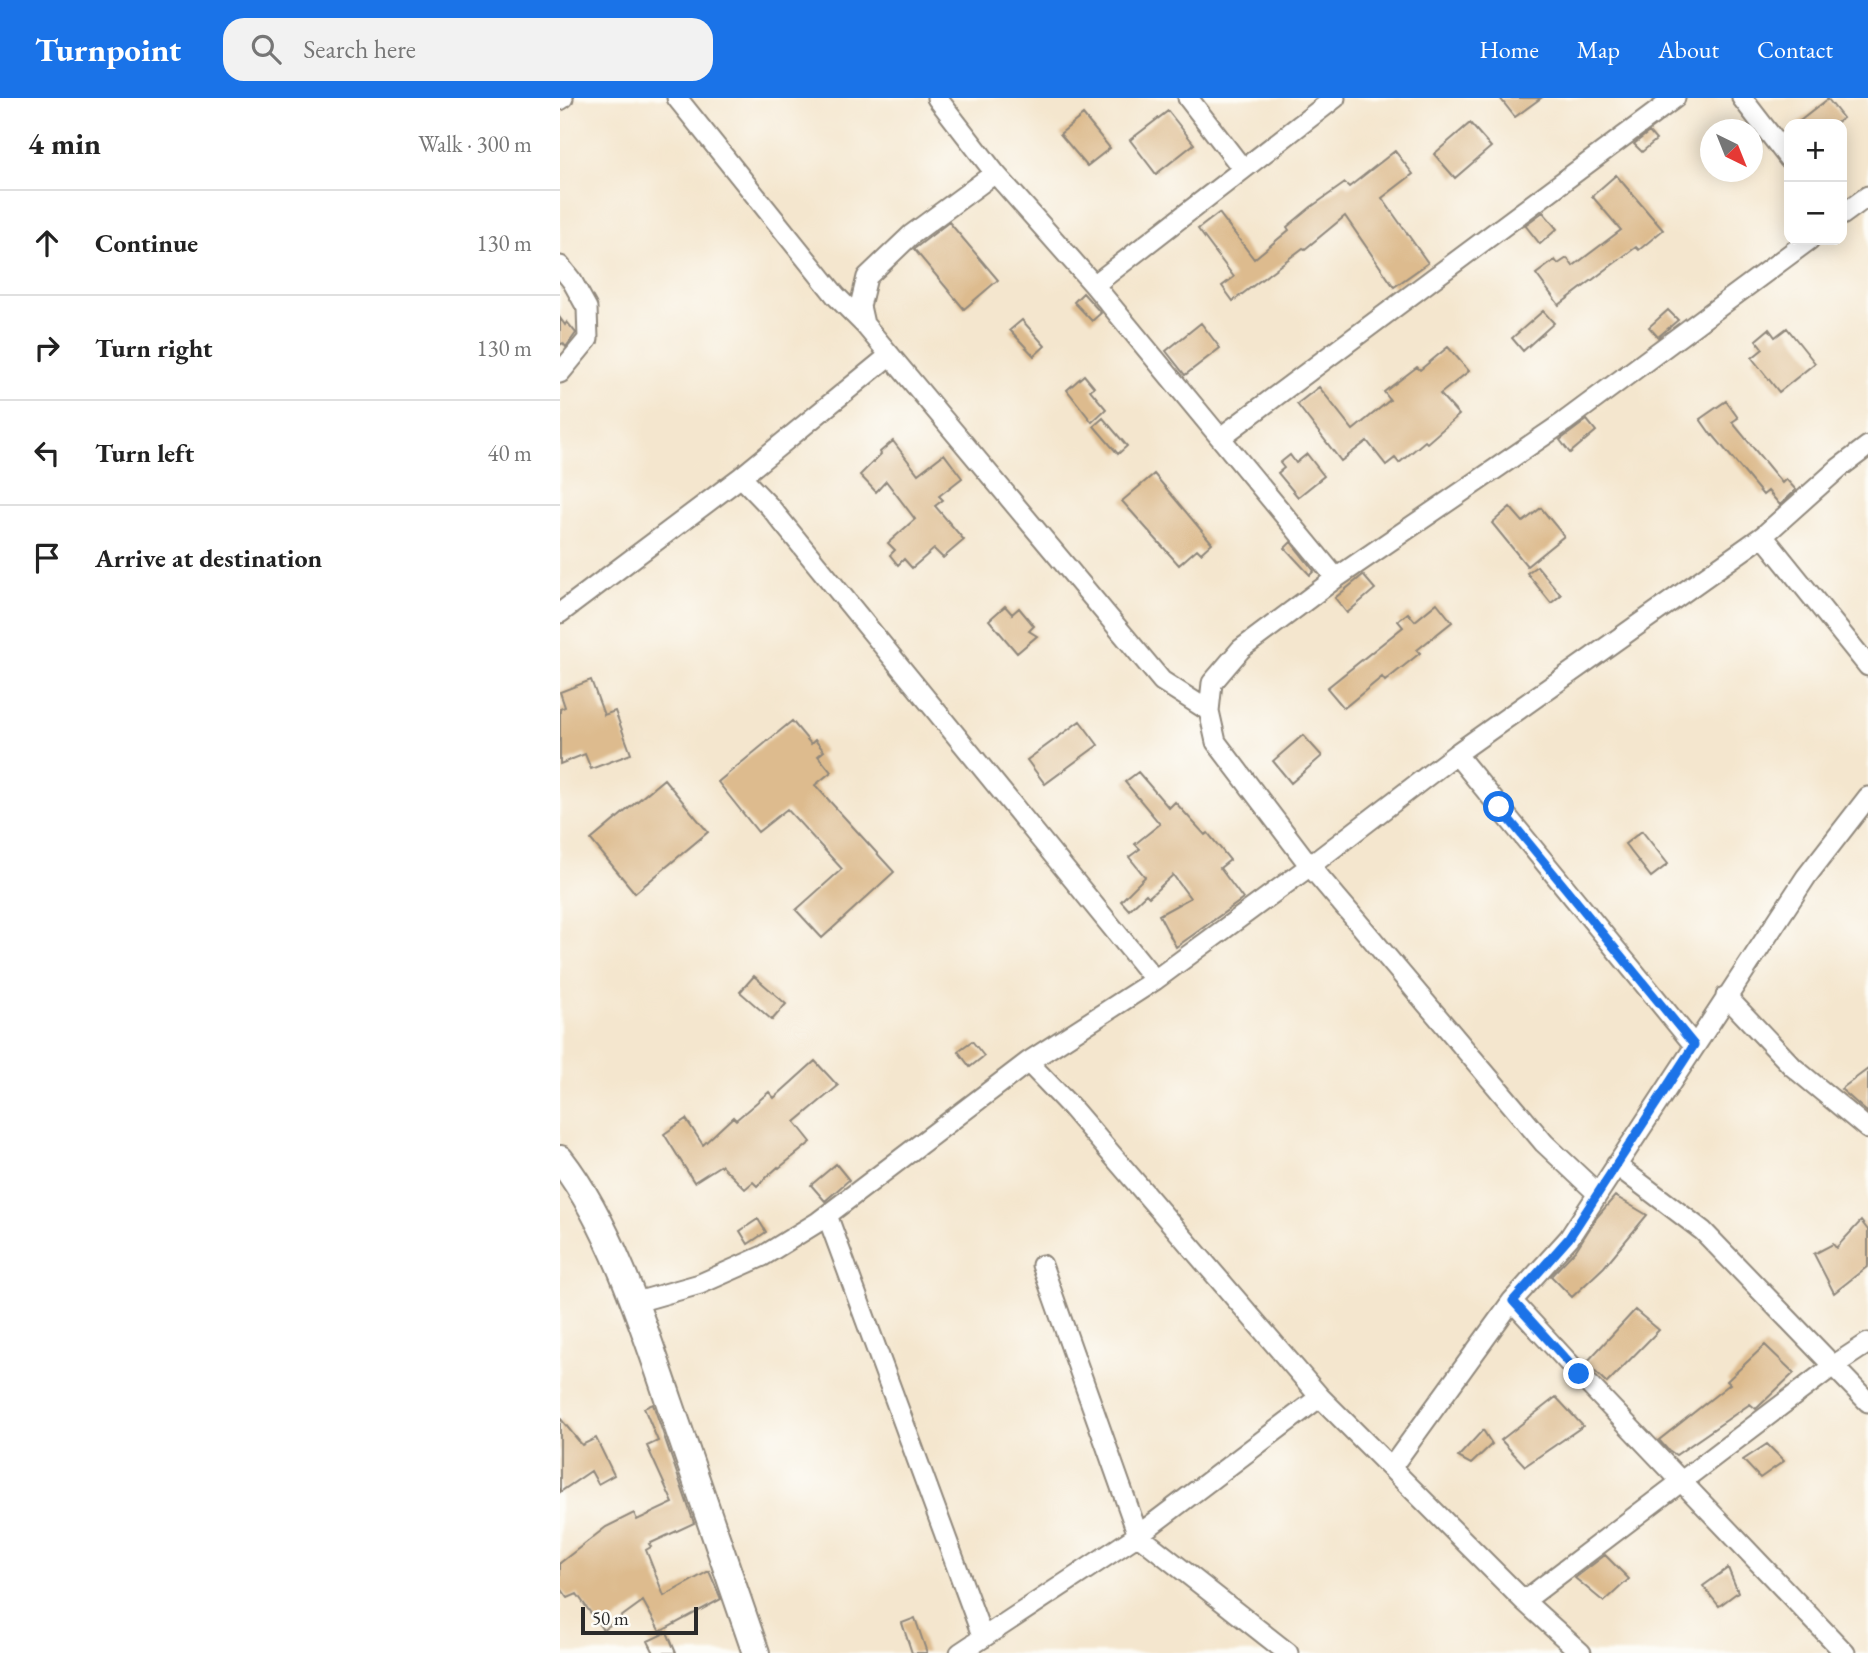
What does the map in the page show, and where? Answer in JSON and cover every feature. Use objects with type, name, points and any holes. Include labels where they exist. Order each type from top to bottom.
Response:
[{"type":"street","points":[[677,98],[836,296],[864,324],[1162,681],[1209,711]]},
{"type":"street","points":[[937,98],[995,173],[1094,285],[1336,578]]},
{"type":"street","points":[[1188,98],[1242,168]]},
{"type":"street","points":[[1094,285],[1335,98]]},
{"type":"street","points":[[1221,437],[1675,98]]},
{"type":"street","points":[[1742,98],[1784,153]]},
{"type":"street","points":[[864,324],[860,306],[867,277],[911,235],[995,173]]},
{"type":"street","points":[[1847,211],[1868,196]]},
{"type":"street","points":[[1597,1193],[1544,1143],[1310,866],[1216,742],[1209,711],[1212,683],[1241,649],[1336,578],[1564,422],[1802,245]]},
{"type":"street","points":[[560,266],[587,308],[588,339],[560,373]]},
{"type":"street","points":[[560,613],[741,477],[890,355]]},
{"type":"street","points":[[633,1303],[700,1284],[763,1256],[828,1215],[1028,1062],[1154,980],[1310,866],[1456,754],[1763,536],[1839,468],[1868,446]]},
{"type":"street","points":[[741,477],[770,507],[1154,980]]},
{"type":"street","points":[[1763,536],[1868,666]]},
{"type":"street","points":[[1456,754],[1694,1045]]},
{"type":"street","points":[[1391,1468],[1513,1301],[1569,1238],[1806,877],[1868,797]]},
{"type":"street","points":[[1726,996],[1793,1067],[1868,1129]]},
{"type":"street","points":[[1028,1062],[1320,1397],[1524,1601],[1581,1653]]},
{"type":"street","points":[[560,1159],[574,1177],[607,1240],[645,1330],[756,1653]]},
{"type":"street","points":[[1616,1165],[1703,1231],[1868,1402]]},
{"type":"street","points":[[828,1215],[983,1638]]},
{"type":"street","points":[[1042,1265],[1138,1535],[1288,1653]]},
{"type":"street","points":[[1513,1301],[1845,1653]]},
{"type":"street","points":[[1524,1601],[1833,1366],[1868,1343]]},
{"type":"street","points":[[964,1652],[1138,1535],[1320,1397]]},
{"type":"building","points":[[1500,98],[1541,98],[1515,117]]},
{"type":"building","points":[[1828,99],[1843,118],[1842,119],[1802,119]]},
{"type":"building","points":[[1168,111],[1194,144],[1156,174],[1130,140]]},
{"type":"building","points":[[1083,115],[1110,148],[1087,166],[1060,134]]},
{"type":"building","points":[[1470,123],[1491,147],[1455,178],[1434,154]]},
{"type":"building","points":[[1649,132],[1656,140],[1642,152],[1634,144]]},
{"type":"building","points":[[1395,151],[1413,174],[1382,198],[1428,263],[1394,287],[1345,216],[1305,249],[1233,301],[1222,286],[1234,277],[1198,229],[1219,213],[1254,259],[1289,230],[1287,227],[1311,207],[1345,183],[1349,187]]},
{"type":"building","points":[[1616,175],[1663,230],[1639,250],[1636,247],[1559,305],[1536,274],[1555,260],[1558,264],[1567,258],[1573,266],[1621,230],[1592,196]]},
{"type":"building","points":[[1543,212],[1557,229],[1540,244],[1525,225]]},
{"type":"building","points":[[949,222],[998,280],[964,309],[914,249]]},
{"type":"building","points":[[1083,293],[1101,313],[1092,321],[1074,302]]},
{"type":"building","points":[[1668,310],[1678,320],[1658,337],[1649,327]]},
{"type":"building","points":[[1543,311],[1554,323],[1523,351],[1512,338]]},
{"type":"building","points":[[560,318],[576,333],[566,347],[563,343],[560,345]]},
{"type":"building","points":[[1022,320],[1045,346],[1034,356],[1010,330]]},
{"type":"building","points":[[1201,323],[1220,348],[1185,375],[1166,351]]},
{"type":"building","points":[[1787,328],[1815,363],[1779,392],[1752,358],[1763,349],[1756,340],[1769,329],[1775,337]]},
{"type":"building","points":[[1448,347],[1469,371],[1440,394],[1459,415],[1399,463],[1395,458],[1386,465],[1367,441],[1341,461],[1297,404],[1319,387],[1353,430],[1390,400],[1384,392],[1417,367],[1420,370]]},
{"type":"building","points":[[1084,375],[1094,387],[1090,390],[1106,409],[1092,422],[1067,390]]},
{"type":"building","points":[[1726,401],[1738,418],[1732,422],[1782,483],[1786,479],[1796,490],[1780,505],[1768,491],[1763,495],[1700,419]]},
{"type":"building","points":[[1103,418],[1127,446],[1118,454],[1094,426]]},
{"type":"building","points":[[1587,420],[1596,431],[1570,453],[1560,440]]},
{"type":"building","points":[[893,441],[918,474],[944,454],[962,478],[939,496],[943,500],[935,506],[964,540],[943,558],[934,549],[912,568],[904,559],[898,565],[890,555],[895,550],[888,543],[915,519],[886,481],[876,492],[860,475]]},
{"type":"building","points":[[1307,454],[1324,476],[1298,497],[1278,473],[1284,468],[1280,463],[1290,455],[1296,463]]},
{"type":"building","points":[[1154,474],[1212,543],[1201,553],[1197,549],[1179,565],[1122,501]]},
{"type":"building","points":[[1510,507],[1523,522],[1541,508],[1564,536],[1527,566],[1492,523]]},
{"type":"building","points":[[1291,542],[1314,571],[1310,575],[1285,548]]},
{"type":"building","points":[[1537,566],[1561,595],[1551,603],[1527,573]]},
{"type":"building","points":[[1363,575],[1375,589],[1347,613],[1335,598]]},
{"type":"building","points":[[1437,603],[1452,622],[1417,650],[1420,653],[1385,681],[1382,677],[1344,708],[1327,688],[1403,627],[1398,621],[1408,613],[1415,621]]},
{"type":"building","points":[[1005,606],[1012,614],[1019,608],[1034,626],[1029,631],[1037,636],[1017,653],[989,620]]},
{"type":"building","points":[[591,680],[604,715],[615,711],[631,754],[591,769],[585,754],[560,764],[560,709],[565,707],[560,692]]},
{"type":"building","points":[[792,721],[811,744],[815,740],[824,751],[818,756],[831,772],[815,785],[894,872],[822,938],[796,910],[842,869],[787,809],[758,832],[718,782]]},
{"type":"building","points":[[1080,721],[1098,745],[1045,784],[1027,760]]},
{"type":"building","points":[[1303,735],[1322,756],[1291,783],[1273,761]]},
{"type":"building","points":[[1138,772],[1169,808],[1175,802],[1205,835],[1208,833],[1230,860],[1220,868],[1243,899],[1176,947],[1159,915],[1190,898],[1173,875],[1149,897],[1146,894],[1129,910],[1121,901],[1145,877],[1129,857],[1140,849],[1135,844],[1160,824],[1125,782]]},
{"type":"building","points":[[664,779],[708,832],[635,893],[591,840]]},
{"type":"building","points":[[1642,831],[1668,864],[1651,877],[1625,844]]},
{"type":"building","points":[[754,976],[786,1004],[772,1020],[740,992]]},
{"type":"building","points":[[972,1041],[984,1056],[970,1067],[958,1051]]},
{"type":"building","points":[[815,1061],[838,1086],[795,1122],[811,1142],[757,1186],[753,1182],[745,1189],[721,1165],[694,1182],[664,1134],[686,1119],[703,1145],[733,1117],[736,1120],[769,1092],[774,1098]]},
{"type":"building","points":[[1868,1069],[1868,1113],[1841,1089]]},
{"type":"building","points":[[836,1164],[849,1180],[825,1201],[811,1185]]},
{"type":"building","points":[[1615,1196],[1647,1215],[1604,1267],[1572,1297],[1551,1276],[1576,1250],[1597,1217]]},
{"type":"building","points":[[758,1219],[766,1232],[748,1244],[740,1231]]},
{"type":"building","points":[[1861,1221],[1868,1230],[1868,1266],[1834,1293],[1814,1254],[1833,1244],[1836,1248]]},
{"type":"building","points":[[1635,1310],[1659,1330],[1607,1383],[1586,1363]]},
{"type":"building","points":[[1765,1345],[1794,1373],[1756,1409],[1750,1404],[1676,1455],[1667,1449],[1659,1440],[1730,1384],[1727,1381]]},
{"type":"building","points":[[1556,1397],[1583,1426],[1525,1466],[1501,1440]]},
{"type":"building","points":[[653,1404],[694,1523],[649,1544],[651,1547],[646,1550],[664,1596],[709,1571],[721,1599],[660,1632],[643,1601],[603,1630],[577,1594],[568,1598],[560,1587],[560,1563],[606,1527],[634,1513],[637,1520],[673,1503],[647,1446],[658,1441],[644,1408]]},
{"type":"building","points":[[560,1418],[582,1445],[596,1438],[614,1475],[598,1484],[591,1471],[560,1492]]},
{"type":"building","points":[[1483,1430],[1492,1444],[1471,1464],[1458,1457]]},
{"type":"building","points":[[1767,1444],[1784,1461],[1760,1478],[1743,1460]]},
{"type":"building","points":[[1605,1555],[1629,1579],[1604,1602],[1575,1578]]},
{"type":"building","points":[[1728,1568],[1738,1592],[1719,1606],[1703,1586]]},
{"type":"building","points":[[915,1618],[927,1653],[912,1653],[902,1623]]},
{"type":"building","points":[[667,1632],[676,1653],[654,1653],[648,1641]]},
{"type":"route","points":[[1499,807],[1694,1045],[1569,1238],[1513,1301],[1579,1374]]}]
